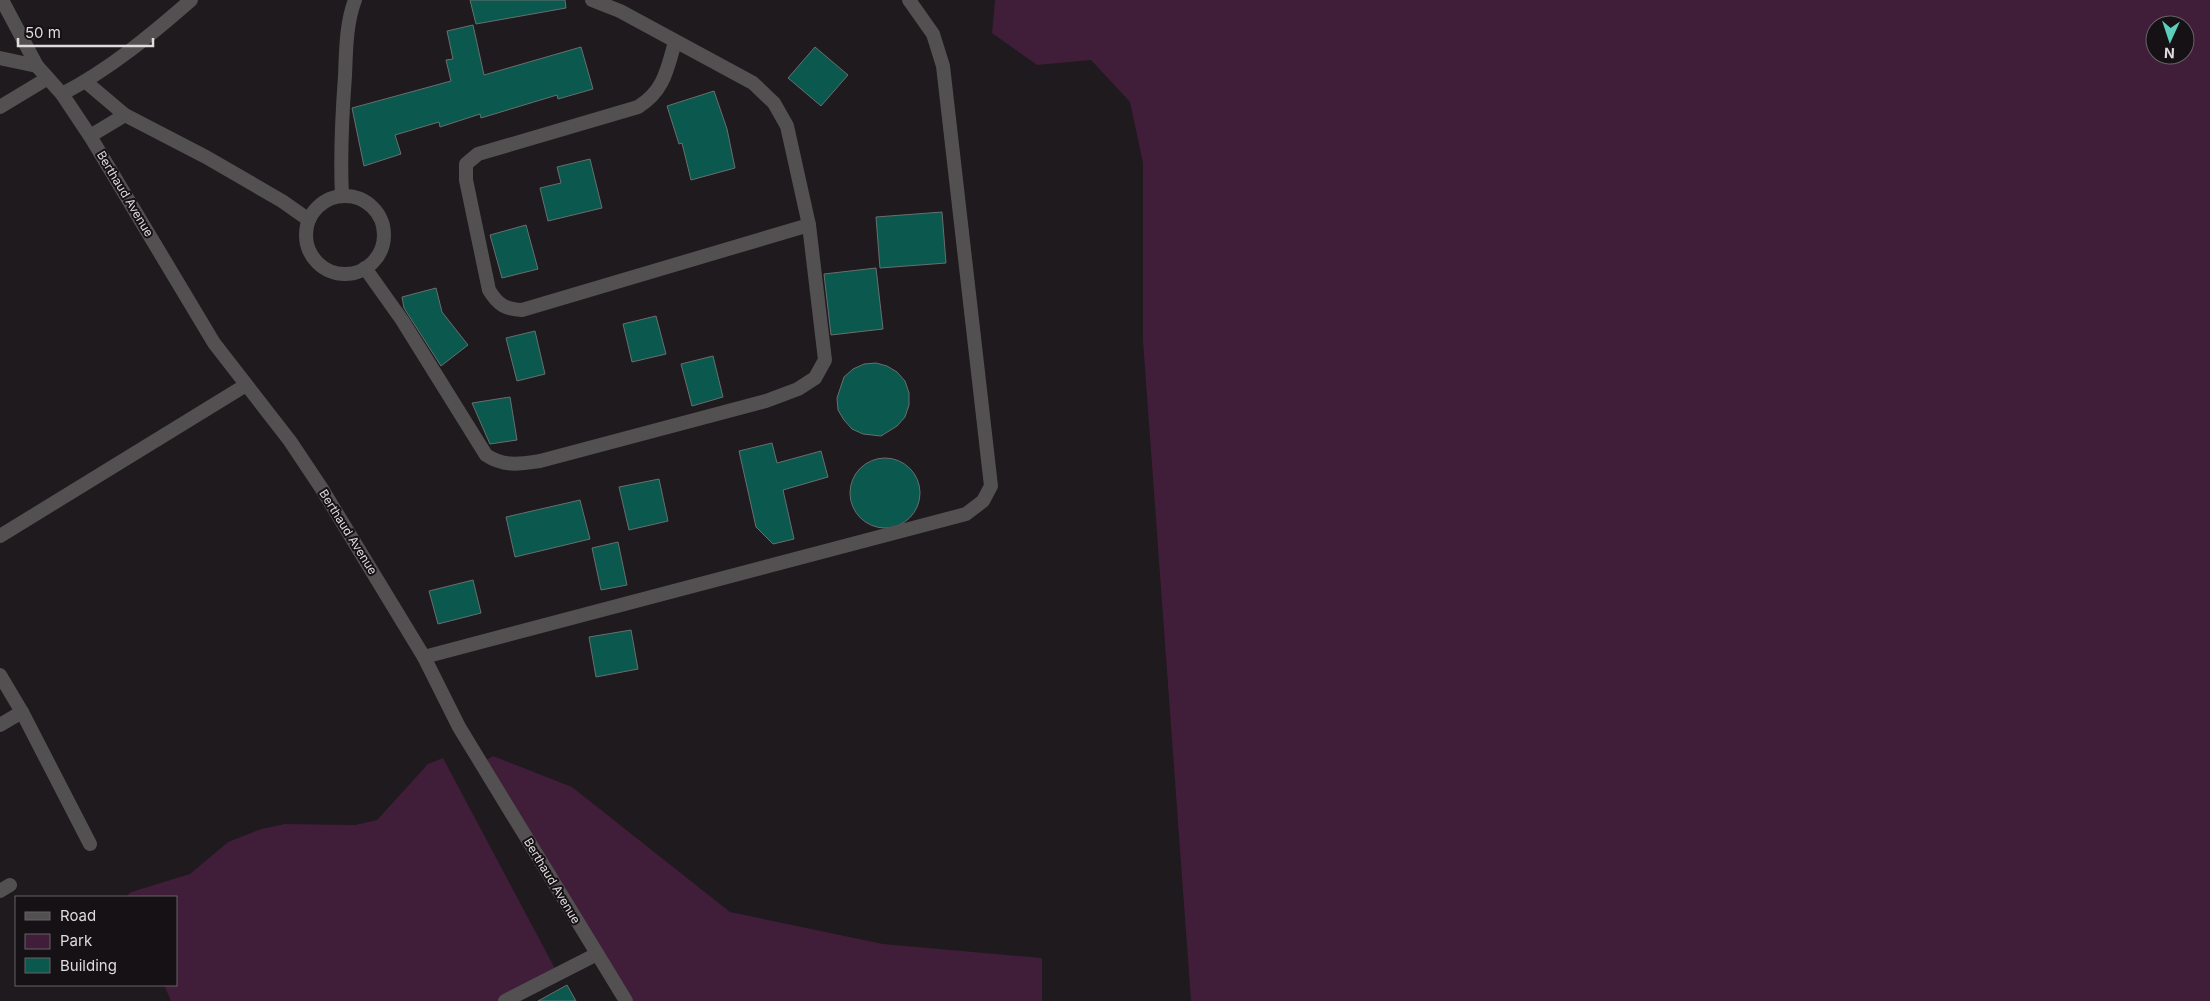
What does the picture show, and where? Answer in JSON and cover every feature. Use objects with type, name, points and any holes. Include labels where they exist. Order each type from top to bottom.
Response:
[{"type":"street","name":"Berthaud Avenue","points":[[2,0],[37,66],[62,94],[90,136],[214,343],[290,441],[424,657],[459,726],[626,1001]]},
{"type":"street","points":[[62,94],[86,82],[147,38],[191,0]]},
{"type":"street","points":[[342,196],[341,147],[346,56],[348,30],[356,0]]},
{"type":"street","points":[[365,268],[402,320],[486,455],[497,462],[516,465],[540,460],[766,401],[798,389],[815,378],[825,360],[809,225],[787,126],[774,103],[753,83],[620,11],[592,0]]},
{"type":"street","points":[[424,657],[966,514],[983,501],[991,486],[943,66],[932,34],[909,2]]},
{"type":"street","points":[[675,42],[667,72],[658,92],[638,107],[478,154],[466,164],[466,180],[489,290],[495,300],[502,307],[522,310],[809,225]]},
{"type":"street","points":[[0,58],[37,66]]},
{"type":"street","points":[[0,107],[48,78]]},
{"type":"street","points":[[86,82],[125,115],[214,161],[282,201],[309,220]]},
{"type":"street","points":[[90,136],[125,115]]},
{"type":"street","points":[[342,196],[359,199],[373,208],[384,229],[384,240],[380,251],[365,268],[354,273],[342,274],[330,271],[312,255],[307,244],[306,232],[309,220],[322,203],[342,196]]},
{"type":"street","points":[[0,536],[246,385]]},
{"type":"street","points":[[0,675],[22,712],[90,844]]},
{"type":"street","points":[[0,725],[22,712]]},
{"type":"street","points":[[505,1001],[596,954]]},
{"type":"green space","points":[[995,0],[2210,0],[2210,1001],[1191,1001],[1143,341],[1143,163],[1130,102],[1091,60],[1037,65],[992,33]]},
{"type":"green space","points":[[493,756],[572,787],[730,912],[883,944],[1042,958],[1042,1001],[629,1001],[481,763]]},
{"type":"green space","points":[[443,758],[560,978],[504,1001],[171,1001],[164,986],[178,986],[178,896],[127,896],[131,892],[190,874],[228,842],[261,829],[285,824],[355,825],[377,820],[428,764]]},
{"type":"building","points":[[470,0],[565,0],[566,8],[476,24]]},
{"type":"building","points":[[473,25],[484,75],[581,47],[593,89],[558,99],[557,95],[481,118],[480,114],[440,127],[439,122],[395,135],[401,154],[364,166],[352,108],[451,81],[446,60],[453,59],[447,31]]},
{"type":"building","points":[[815,47],[848,75],[821,106],[788,78]]},
{"type":"building","points":[[714,91],[727,129],[735,168],[691,180],[682,143],[679,144],[667,106]]},
{"type":"building","points":[[590,159],[602,208],[548,221],[540,188],[561,183],[557,167]]},
{"type":"building","points":[[942,212],[946,263],[880,268],[876,217]]},
{"type":"building","points":[[526,225],[538,269],[502,278],[490,235]]},
{"type":"building","points":[[876,268],[883,329],[831,335],[824,274]]},
{"type":"building","points":[[436,288],[442,312],[468,345],[441,366],[404,308],[402,297]]},
{"type":"building","points":[[656,316],[666,354],[632,362],[623,324]]},
{"type":"building","points":[[535,331],[545,374],[517,381],[506,338]]},
{"type":"building","points":[[713,356],[723,397],[692,406],[681,364]]},
{"type":"building","points":[[876,363],[887,366],[897,372],[905,381],[909,393],[909,405],[905,417],[897,426],[881,436],[863,434],[852,429],[838,410],[837,398],[844,377],[853,369],[864,364]]},
{"type":"building","points":[[510,397],[517,440],[490,444],[472,403]]},
{"type":"building","points":[[772,443],[777,463],[821,451],[828,477],[783,490],[794,539],[773,544],[756,527],[739,451]]},
{"type":"building","points":[[892,458],[905,464],[914,473],[918,479],[920,493],[918,507],[910,518],[899,526],[878,528],[871,526],[860,518],[852,507],[850,486],[852,479],[860,468],[871,460]]},
{"type":"building","points":[[659,479],[668,521],[629,530],[619,487]]},
{"type":"building","points":[[580,500],[590,539],[515,557],[506,517]]},
{"type":"building","points":[[618,542],[627,585],[601,590],[592,548]]},
{"type":"building","points":[[473,580],[481,613],[438,624],[429,591]]},
{"type":"building","points":[[631,630],[638,669],[596,677],[589,637]]},
{"type":"building","points":[[567,985],[576,1001],[538,1001]]}]
